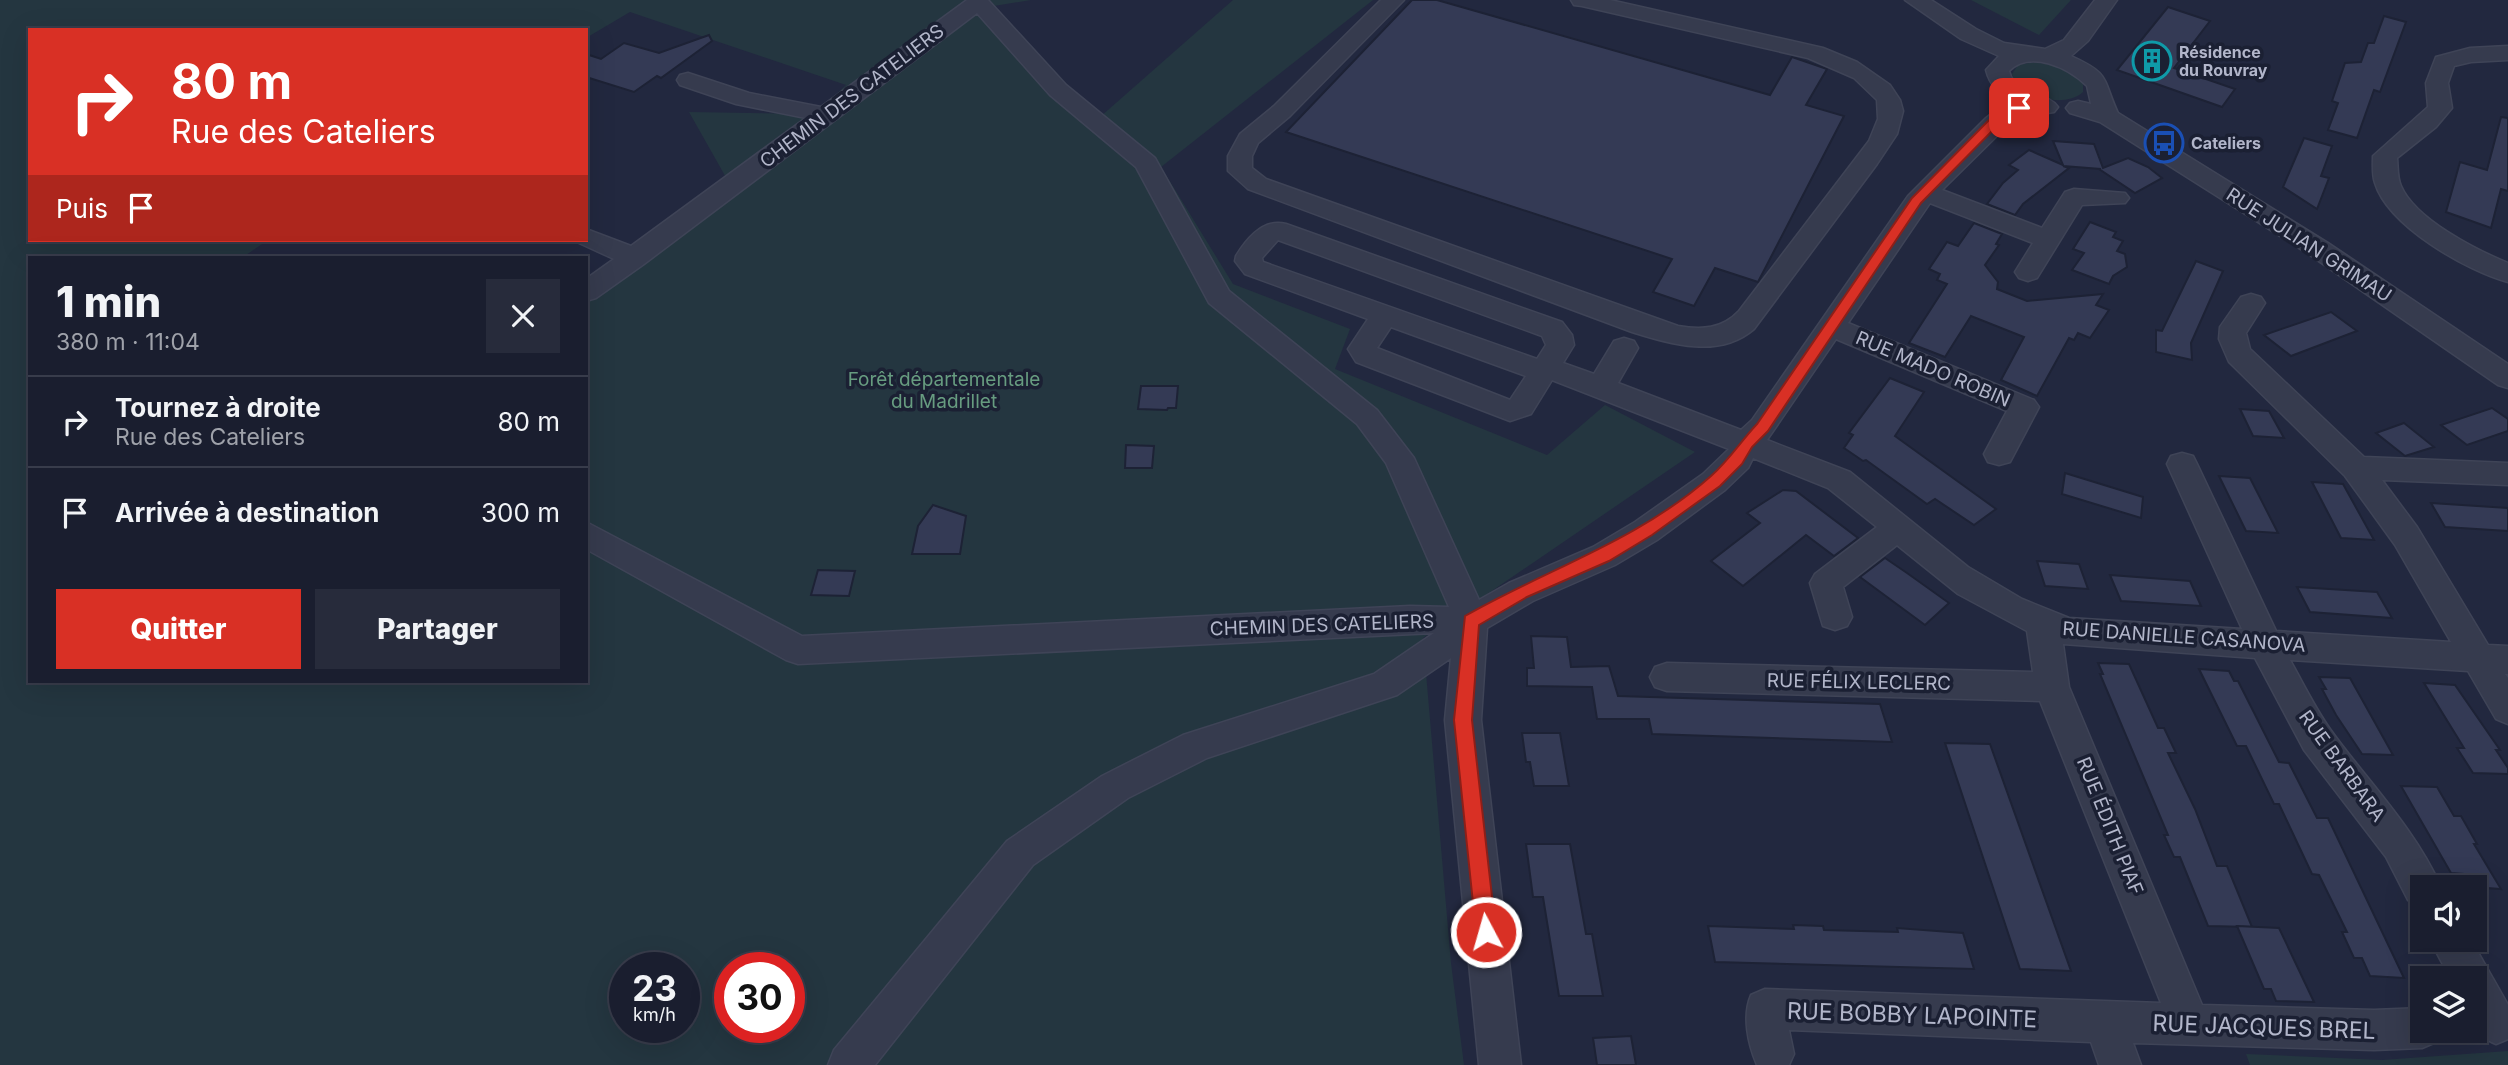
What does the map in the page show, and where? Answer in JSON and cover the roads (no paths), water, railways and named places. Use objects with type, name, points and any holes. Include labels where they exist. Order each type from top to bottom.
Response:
[{"type":"street","points":[[1393,0],[1282,111],[1248,139],[1240,156],[1240,172],[1257,184],[1642,325],[1673,335],[1696,338],[1721,335],[1740,326],[1818,226],[1882,139],[1891,109],[1883,92],[1867,77],[1841,61],[1616,4],[1582,0]]},
{"type":"street","points":[[1916,0],[1978,38],[2013,54],[2066,61],[2085,71]]},
{"type":"street","points":[[849,1065],[1020,853],[1115,787],[1196,746],[1385,685],[1434,653],[1471,621],[1521,592],[1604,556],[1646,531],[1714,482],[1737,460],[1747,443],[1762,428],[1925,192],[1993,124],[2004,87],[2035,56],[2053,56],[2073,46],[2106,0]]},
{"type":"street","name":"CHEMIN DES CATELIERS","points":[[588,291],[978,2],[1058,90],[1146,163],[1219,298],[1367,417],[1399,458],[1457,584],[1471,621],[1410,619],[798,650],[588,535]]},
{"type":"street","points":[[1978,38],[2004,87],[2043,106],[2095,107],[2098,84],[2076,58],[2073,46]]},
{"type":"street","points":[[2508,53],[2470,55],[2444,62],[2437,83],[2440,108],[2428,122],[2385,156],[2387,185],[2409,214],[2445,240],[2488,265],[2508,273]]},
{"type":"street","points":[[688,80],[744,99],[827,115]]},
{"type":"street","name":"RUE JULIAN GRIMAU","points":[[2095,107],[2319,249],[2508,378]]},
{"type":"street","points":[[1925,192],[2049,240]]},
{"type":"street","points":[[2028,272],[2074,197],[2116,198]]},
{"type":"street","name":"RUE DANIELLE CASANOVA","points":[[1544,370],[1560,345],[1558,335],[1552,329],[1277,230],[1271,232],[1249,256],[1248,261],[1254,268],[1544,370],[1601,387],[1839,480],[1867,498],[1956,575],[2043,624],[2069,632],[2492,659]]},
{"type":"street","points":[[588,237],[630,261]]},
{"type":"street","points":[[2251,303],[2232,328],[2231,342],[2239,355],[2356,468],[2492,659],[2508,709]]},
{"type":"street","points":[[1385,315],[1362,349],[1366,355],[1510,411],[1521,407],[1544,370]]},
{"type":"street","name":"RUE MADO ROBIN","points":[[1832,327],[2024,407],[2000,454]]},
{"type":"street","points":[[1601,387],[1624,348]]},
{"type":"street","name":"RUE BARBARA","points":[[2182,464],[2263,644],[2317,739],[2399,845],[2415,875]]},
{"type":"street","points":[[2356,468],[2508,474]]},
{"type":"street","points":[[1835,617],[1826,583],[1899,527]]},
{"type":"street","points":[[1471,621],[1463,720],[1500,1065]]},
{"type":"street","name":"RUE ÉDITH PIAF","points":[[2043,624],[2052,687],[2190,1024]]},
{"type":"street","name":"RUE FÉLIX LECLERC","points":[[1667,677],[2052,687]]},
{"type":"street","name":"RUE BOBBY LAPOINTE","points":[[1773,1054],[1765,1009],[2105,1022]]},
{"type":"street","points":[[2105,1022],[2120,1065]]},
{"type":"street","name":"RUE JACQUES BREL","points":[[2105,1022],[2374,1030],[2410,1028]]},
{"type":"place","name":"Résidence du Rouvray","points":[[2152,61]]},
{"type":"place","name":"Cateliers","points":[[2164,143]]},
{"type":"park label","name":"Forêt départementale du Madrillet","points":[[944,390]]}]
